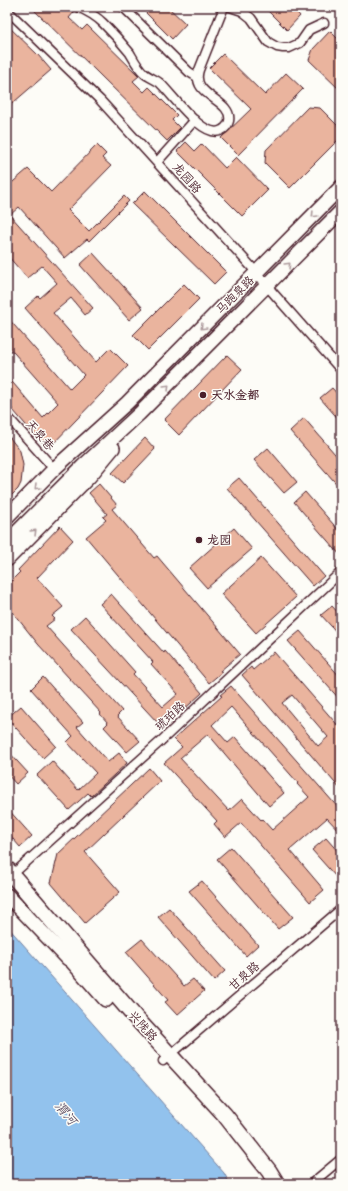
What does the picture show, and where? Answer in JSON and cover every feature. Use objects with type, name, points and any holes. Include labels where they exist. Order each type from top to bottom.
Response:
[{"type":"highway","name":"兴陇路","points":[[9,876],[85,976],[224,1114],[269,1171],[277,1184]]},
{"type":"highway","name":"兴陇路","points":[[9,876],[135,1017],[267,1184]]},
{"type":"main road","name":"马跑泉路","points":[[7,517],[54,469],[127,403],[341,187]]},
{"type":"main road","name":"马跑泉路","points":[[80,463],[139,414],[341,211]]},
{"type":"main road","name":"马跑泉路","points":[[80,463],[127,403]]},
{"type":"main road","name":"马跑泉路","points":[[7,560],[89,477],[139,414]]},
{"type":"main road","points":[[7,532],[80,463]]},
{"type":"main road","points":[[7,542],[80,463]]},
{"type":"main road","points":[[7,895],[85,976]]},
{"type":"street","points":[[78,7],[103,23],[144,73],[159,83],[195,120],[210,132],[225,128],[229,121],[227,110],[202,89],[197,77],[189,72],[123,7]]},
{"type":"street","points":[[197,77],[224,7]]},
{"type":"street","points":[[230,7],[242,11],[252,18],[261,34],[268,42],[277,47],[289,48],[300,43],[309,30],[324,23]]},
{"type":"street","name":"龙园路","points":[[7,10],[100,100],[257,273],[341,370]]},
{"type":"street","points":[[157,162],[195,120]]},
{"type":"street","name":"天泉巷","points":[[7,416],[54,469]]},
{"type":"street","name":"琥珀路","points":[[9,876],[161,741],[341,572]]},
{"type":"street","name":"甘泉路","points":[[167,1058],[341,909]]},
{"type":"street","points":[[311,1184],[341,1159]]},
{"type":"water","name":"渭河","points":[[7,926],[224,1173],[230,1184],[7,1184]]},
{"type":"building","points":[[31,7],[69,7],[74,12],[69,18],[82,30],[87,25],[139,76],[133,81],[144,92],[149,87],[177,115],[172,120],[180,128],[167,141]]},
{"type":"building","points":[[140,7],[168,7],[186,24],[172,39]]},
{"type":"building","points":[[264,7],[292,7],[300,16],[287,30]]},
{"type":"building","points":[[7,25],[51,70],[7,108]]},
{"type":"building","points":[[330,31],[341,42],[341,91],[309,60],[313,49]]},
{"type":"building","points":[[223,54],[265,95],[286,73],[303,89],[238,155],[221,138],[251,109],[209,68]]},
{"type":"building","points":[[308,107],[320,108],[341,129],[341,137],[290,188],[265,163],[266,150]]},
{"type":"building","points":[[186,142],[195,151],[202,144],[225,168],[236,157],[268,190],[242,216],[177,151]]},
{"type":"building","points":[[97,145],[106,154],[102,158],[111,166],[68,210],[89,231],[124,196],[129,201],[89,241],[87,239],[65,258],[19,207],[10,215],[93,308],[85,315],[71,298],[53,313],[96,362],[110,348],[128,366],[49,448],[31,431],[7,403],[7,376],[43,418],[58,403],[7,345],[7,317],[70,389],[84,375],[25,308],[38,296],[40,298],[57,283],[42,266],[27,278],[7,255],[7,187],[28,169],[51,192]]},
{"type":"building","points":[[145,191],[226,272],[214,284],[132,204]]},
{"type":"building","points":[[93,253],[143,308],[129,320],[80,265]]},
{"type":"building","points":[[184,284],[199,299],[148,350],[133,335]]},
{"type":"building","name":"天水金都","points":[[227,355],[242,369],[179,435],[164,420]]},
{"type":"building","points":[[332,388],[341,398],[341,422],[320,398]]},
{"type":"building","points":[[304,418],[341,461],[341,489],[290,431]]},
{"type":"building","points":[[7,434],[20,451],[23,465],[21,483],[18,489],[7,500]]},
{"type":"building","points":[[145,438],[155,449],[123,483],[112,473]]},
{"type":"building","points":[[268,448],[297,482],[284,493],[254,460]]},
{"type":"building","points":[[239,478],[324,576],[313,586],[227,488]]},
{"type":"building","points":[[99,484],[117,505],[112,509],[154,558],[157,556],[240,654],[220,671],[222,672],[209,683],[86,537],[106,520],[103,517],[107,514],[89,493]]},
{"type":"building","points":[[305,492],[341,533],[341,556],[294,502]]},
{"type":"building","points":[[60,526],[73,540],[37,578],[63,607],[52,616],[55,619],[46,626],[122,711],[117,716],[140,741],[127,752],[104,727],[108,723],[100,714],[101,713],[38,644],[7,605],[7,585],[20,572],[18,570]]},
{"type":"building","points":[[234,528],[252,549],[207,588],[189,568]]},
{"type":"building","points":[[261,558],[296,597],[256,633],[221,594]]},
{"type":"building","points":[[111,594],[202,693],[180,713],[174,707],[157,722],[71,629],[85,616],[135,672],[133,674],[163,707],[178,694],[151,664],[153,662],[100,604]]},
{"type":"building","points":[[332,606],[341,616],[341,637],[321,615]]},
{"type":"building","points":[[300,631],[341,678],[341,701],[288,641]]},
{"type":"building","points":[[274,652],[341,729],[341,790],[242,675],[251,667],[253,670]],"holes":[[[292,695],[328,737],[318,746],[282,703]]]},
{"type":"building","points":[[43,677],[83,722],[77,727],[108,762],[119,753],[127,763],[91,796],[88,793],[69,810],[37,775],[52,761],[78,790],[96,773],[67,742],[73,736],[31,689]]},
{"type":"building","points":[[231,686],[341,811],[341,833],[327,818],[290,850],[324,890],[310,902],[241,823],[225,837],[214,824],[217,821],[164,763],[182,747],[174,739],[222,696],[220,695]],"holes":[[[231,707],[298,783],[297,784],[309,797],[272,830],[242,799],[229,811],[180,758],[208,734],[269,806],[284,793],[235,737],[228,743],[212,725]]]},
{"type":"building","points":[[21,706],[56,746],[43,758],[7,718]]},
{"type":"building","points":[[7,750],[28,773],[16,784],[7,774]]},
{"type":"building","points":[[149,768],[160,781],[85,852],[120,892],[85,923],[51,883],[58,854]]},
{"type":"building","points":[[7,808],[32,836],[20,847],[7,832]]},
{"type":"building","points":[[326,838],[341,855],[341,874],[337,878],[312,850]]},
{"type":"building","points":[[231,847],[293,917],[278,929],[217,859]]},
{"type":"building","points":[[202,881],[258,945],[246,956],[189,891]]},
{"type":"building","points":[[169,908],[225,971],[214,981],[158,917]]},
{"type":"building","points":[[142,939],[184,986],[193,979],[204,991],[177,1015],[165,1002],[168,1000],[126,952]]},
{"type":"place","name":"天水金都","points":[[203,395]]},
{"type":"place","name":"龙园","points":[[199,540]]}]
